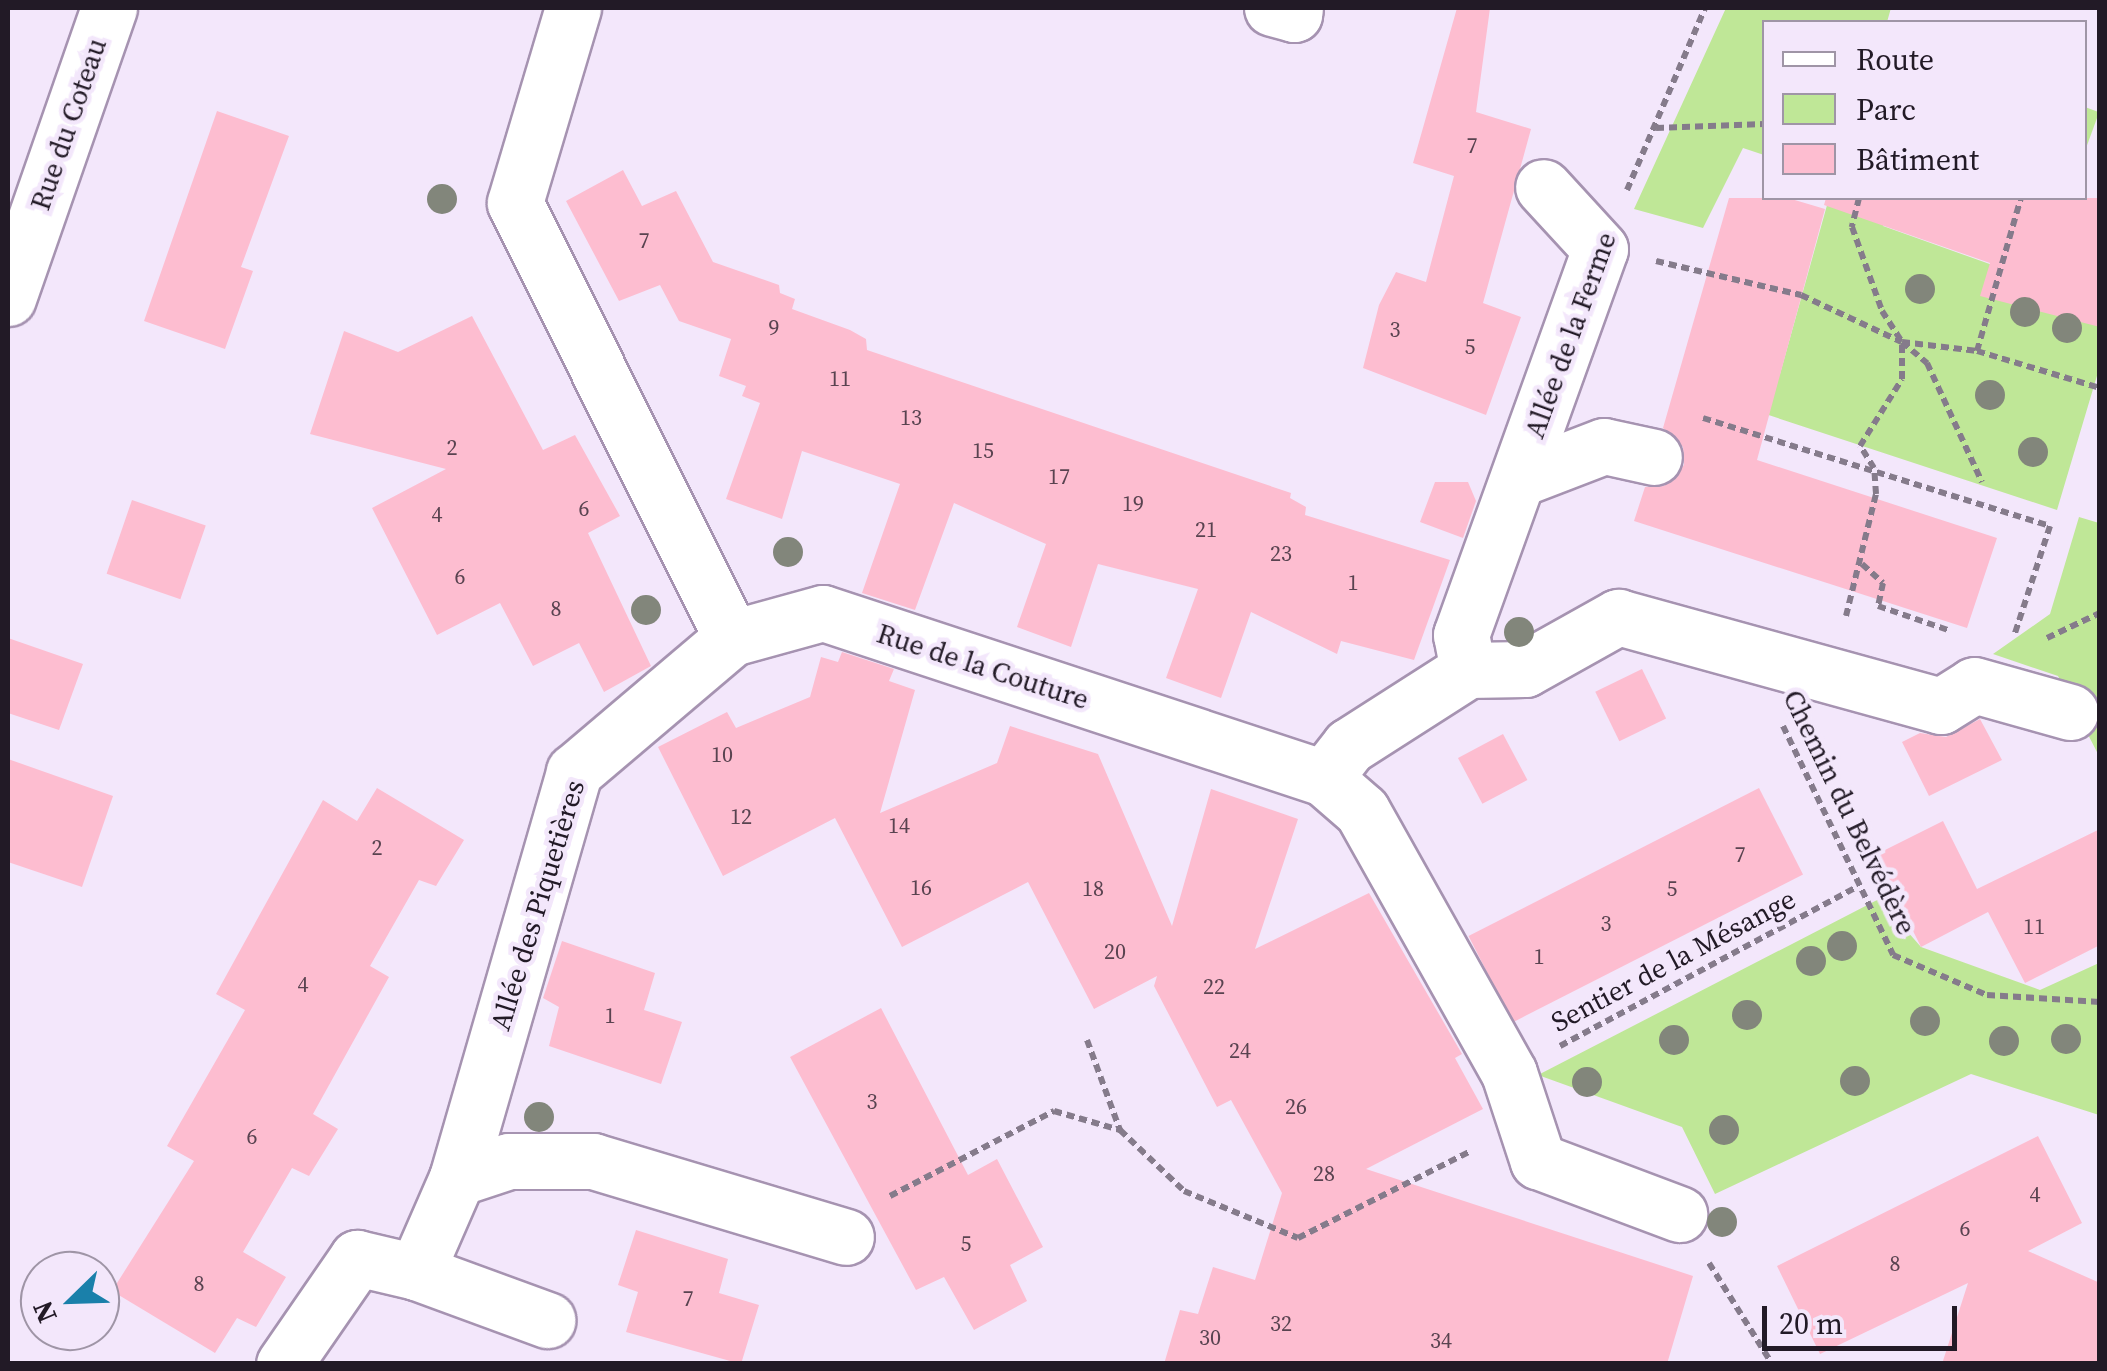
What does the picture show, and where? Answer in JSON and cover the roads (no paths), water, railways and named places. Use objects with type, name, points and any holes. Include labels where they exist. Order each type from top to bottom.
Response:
[{"type":"street","name":"Rue du Coteau","points":[[8,298],[109,8]]},
{"type":"street","points":[[573,8],[515,203],[732,638]]},
{"type":"street","points":[[1272,8],[1294,14],[1296,8]]},
{"type":"street","name":"Allée de la Ferme","points":[[1468,670],[1462,635],[1600,249],[1543,187]]},
{"type":"street","points":[[1518,479],[1604,446],[1654,457]]},
{"type":"street","name":"Rue de la Couture","points":[[732,638],[823,614],[1324,778],[1362,810],[1509,1073],[1530,1126],[1538,1161],[1679,1214]]},
{"type":"street","points":[[1324,778],[1349,746],[1468,670],[1525,670],[1618,617],[1750,657],[1942,706],[1974,685],[2070,712]]},
{"type":"street","name":"Allée des Piquetières","points":[[416,1272],[457,1178],[574,772],[732,638]]},
{"type":"street","points":[[457,1178],[509,1161],[593,1161],[846,1238]]},
{"type":"street","points":[[284,1364],[357,1258],[416,1272],[547,1320]]}]
